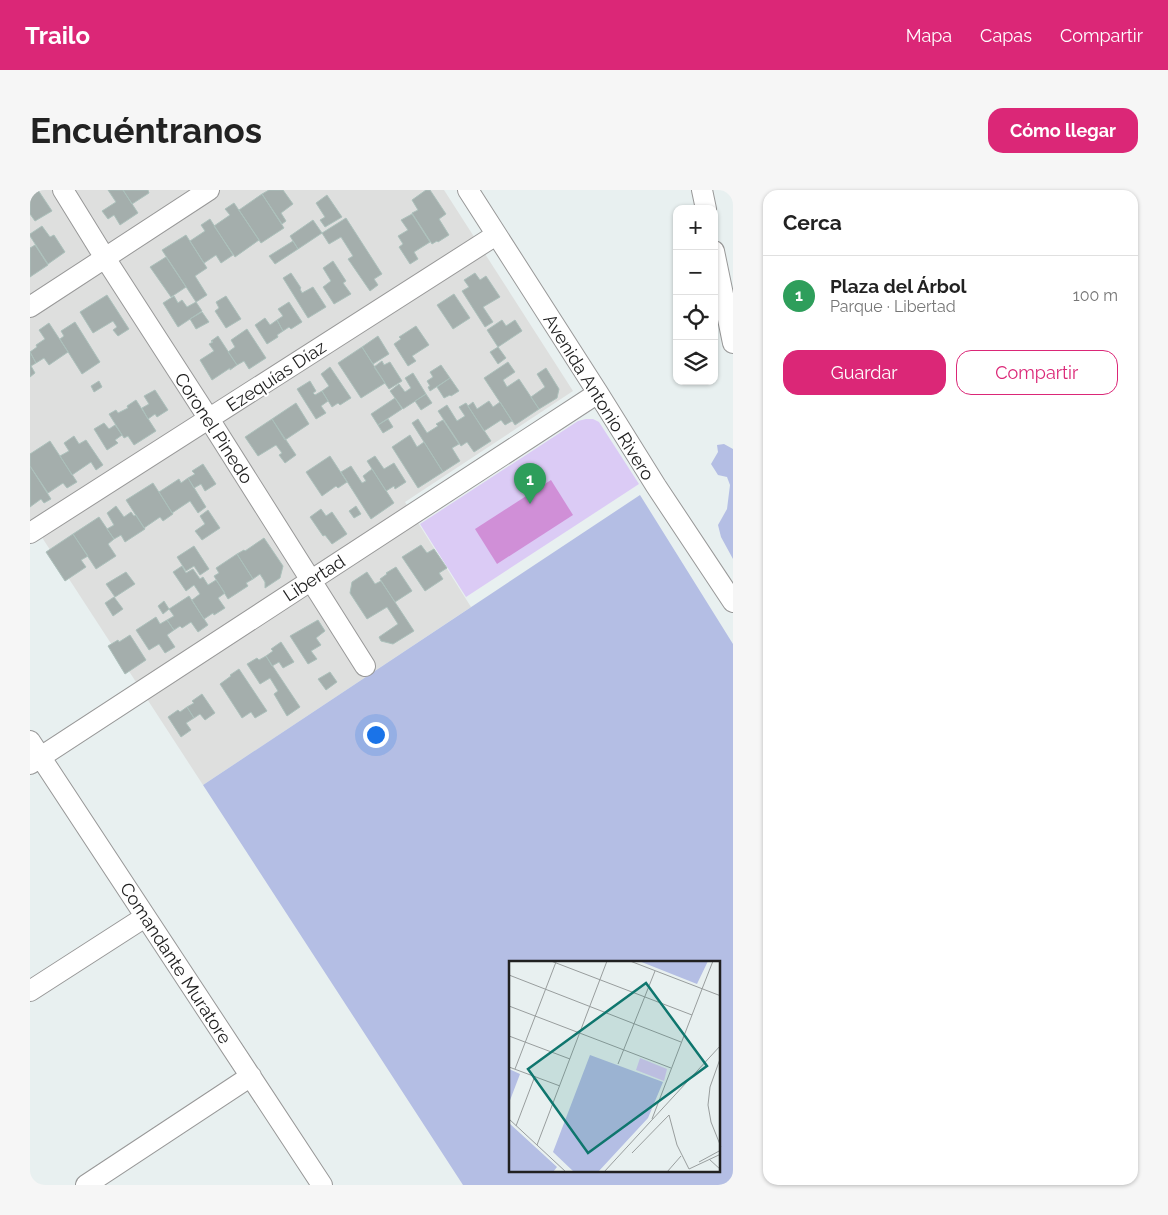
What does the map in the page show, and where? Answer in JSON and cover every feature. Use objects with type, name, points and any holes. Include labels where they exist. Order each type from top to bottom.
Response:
[{"type":"street","name":"Coronel Pinedo","points":[[63,190],[365,666]]},
{"type":"street","points":[[30,307],[209,190]]},
{"type":"street","name":"Avenida Antonio Rivero","points":[[468,190],[656,486],[733,602]]},
{"type":"street","points":[[702,190],[705,205]]},
{"type":"street","name":"Ezequías Díaz","points":[[30,533],[496,235]]},
{"type":"street","points":[[718,270],[733,343]]},
{"type":"street","name":"Libertad","points":[[34,754],[150,686],[598,393]]},
{"type":"street","name":"Comandante Muratore","points":[[34,754],[145,917],[322,1185]]},
{"type":"street","points":[[30,992],[145,917]]},
{"type":"street","points":[[97,1182],[251,1076]]},
{"type":"shaded area","points":[[30,190],[444,190],[573,391],[405,502],[471,607],[203,785],[30,519]]},
{"type":"shaded area","points":[[593,419],[599,422],[639,484],[466,597],[420,524],[578,421]]},
{"type":"shaded area","points":[[724,444],[733,449],[733,559],[721,537],[718,525],[727,509],[730,485],[727,477],[718,475],[711,464],[718,452],[717,445]]},
{"type":"shaded area","points":[[551,480],[573,515],[497,564],[475,529]]},
{"type":"shaded area","points":[[640,495],[733,644],[733,1185],[463,1185],[203,785]]},
{"type":"building","points":[[38,190],[52,211],[35,221],[30,214],[30,196]]},
{"type":"building","points":[[108,190],[123,190],[138,213],[120,225],[114,215],[108,219],[102,211],[116,202]]},
{"type":"building","points":[[123,190],[148,190],[149,193],[132,204]]},
{"type":"building","points":[[269,190],[283,190],[293,204],[281,213],[286,221],[282,224],[262,194]]},
{"type":"building","points":[[426,190],[430,190],[446,214],[439,219],[449,235],[432,244],[412,213],[418,210],[412,200]]},
{"type":"building","points":[[262,194],[284,228],[261,243],[239,210]]},
{"type":"building","points":[[327,195],[342,217],[325,227],[320,220],[325,217],[316,203]]},
{"type":"building","points":[[234,203],[259,240],[235,257],[214,226],[230,215],[225,209]]},
{"type":"building","points":[[412,214],[430,242],[414,252],[418,259],[410,264],[399,247],[403,244],[398,236],[408,230],[401,220]]},
{"type":"building","points":[[346,218],[382,274],[374,279],[378,285],[370,291],[348,259],[353,256],[341,237],[329,244],[322,233]]},
{"type":"building","points":[[210,219],[233,255],[221,263],[216,255],[204,263],[190,241],[205,231],[201,225]]},
{"type":"building","points":[[313,220],[322,233],[298,249],[290,236]]},
{"type":"building","points":[[42,226],[50,237],[54,235],[65,252],[48,264],[30,236],[30,234]]},
{"type":"building","points":[[186,235],[207,268],[195,276],[207,295],[196,302],[162,250]]},
{"type":"building","points":[[293,241],[298,249],[275,264],[269,256]]},
{"type":"building","points":[[35,245],[48,265],[30,277],[30,248]]},
{"type":"building","points":[[166,257],[186,287],[171,297],[150,267]]},
{"type":"building","points":[[333,261],[346,281],[343,283],[351,294],[334,304],[323,287],[331,281],[323,268]]},
{"type":"building","points":[[291,273],[301,288],[302,293],[313,287],[326,307],[308,318],[283,278]]},
{"type":"building","points":[[475,273],[480,280],[486,276],[500,297],[483,307],[493,322],[485,327],[462,291],[469,287],[464,280]]},
{"type":"building","points":[[454,294],[470,318],[453,329],[437,305]]},
{"type":"building","points":[[107,295],[129,329],[118,336],[113,330],[117,327],[113,321],[93,333],[80,312]]},
{"type":"building","points":[[174,296],[178,303],[182,300],[187,307],[196,302],[202,311],[178,327],[163,303]]},
{"type":"building","points":[[226,296],[241,319],[226,328],[215,311],[219,308],[216,302]]},
{"type":"building","points":[[289,302],[302,322],[291,329],[289,327],[283,331],[277,320],[283,316],[278,309]]},
{"type":"building","points":[[202,312],[209,322],[196,329],[190,319]]},
{"type":"building","points":[[265,318],[270,325],[277,320],[283,331],[277,335],[278,337],[267,344],[255,325]]},
{"type":"building","points":[[502,320],[506,326],[515,320],[522,331],[498,347],[487,330]]},
{"type":"building","points":[[75,322],[100,362],[82,374],[60,339],[64,336],[61,331]]},
{"type":"building","points":[[49,323],[68,352],[49,365],[44,358],[36,363],[30,352],[45,339],[39,330]]},
{"type":"building","points":[[416,326],[429,345],[412,356],[416,361],[408,366],[394,344],[401,339],[399,337]]},
{"type":"building","points":[[247,329],[266,358],[249,369],[244,361],[237,365],[228,352],[235,347],[231,340]]},
{"type":"building","points":[[218,336],[237,365],[212,380],[200,360],[214,351],[209,344]]},
{"type":"building","points":[[378,336],[389,354],[373,364],[362,347]]},
{"type":"building","points":[[362,347],[385,383],[361,398],[338,363]]},
{"type":"building","points":[[498,347],[506,358],[498,364],[490,352]]},
{"type":"building","points":[[30,352],[36,363],[31,366],[35,373],[30,377]]},
{"type":"building","points":[[382,361],[384,365],[390,362],[402,381],[389,389],[374,367]]},
{"type":"building","points":[[508,362],[515,372],[503,380],[507,387],[519,379],[539,409],[515,425],[484,378]]},
{"type":"building","points":[[441,365],[450,378],[430,391],[427,381],[433,377],[430,372]]},
{"type":"building","points":[[330,367],[351,398],[340,405],[338,403],[332,407],[322,391],[329,386],[321,374]]},
{"type":"building","points":[[546,368],[559,389],[557,398],[539,409],[531,397],[545,387],[537,374]]},
{"type":"building","points":[[413,373],[426,394],[403,409],[390,391],[399,384],[405,392],[411,388],[405,378]]},
{"type":"building","points":[[450,378],[459,391],[444,398],[437,387]]},
{"type":"building","points":[[99,381],[102,387],[94,392],[91,386]]},
{"type":"building","points":[[310,381],[316,391],[313,393],[315,395],[322,391],[328,401],[321,406],[326,413],[316,419],[297,389]]},
{"type":"building","points":[[155,390],[168,410],[157,417],[155,414],[148,419],[142,408],[149,404],[144,396]]},
{"type":"building","points":[[426,394],[432,403],[421,410],[415,401]]},
{"type":"building","points":[[395,398],[402,409],[378,425],[371,414]]},
{"type":"building","points":[[136,400],[156,431],[134,445],[128,436],[124,438],[109,414],[116,410],[118,413],[128,408],[127,406]]},
{"type":"building","points":[[489,401],[493,407],[500,402],[512,421],[505,425],[501,420],[484,431],[468,406],[473,402],[477,409]]},
{"type":"building","points":[[296,403],[309,424],[285,440],[272,419]]},
{"type":"building","points":[[466,403],[491,441],[474,452],[467,442],[461,446],[438,411],[447,405],[457,421],[465,416],[459,407]]},
{"type":"building","points":[[272,419],[296,455],[285,463],[279,455],[282,453],[276,445],[258,456],[245,437]]},
{"type":"building","points":[[388,419],[393,427],[383,433],[378,425]]},
{"type":"building","points":[[418,419],[427,433],[438,426],[436,424],[443,420],[459,444],[452,448],[460,461],[443,472],[412,423]]},
{"type":"building","points":[[104,423],[109,429],[115,425],[122,435],[115,440],[118,443],[107,450],[94,429]]},
{"type":"building","points":[[410,435],[417,447],[424,442],[443,472],[418,488],[392,447]]},
{"type":"building","points":[[74,436],[79,444],[86,440],[103,465],[96,470],[91,462],[72,475],[60,456],[69,451],[64,443]]},
{"type":"building","points":[[50,441],[77,482],[67,488],[63,483],[48,493],[30,466],[30,454]]},
{"type":"building","points":[[330,456],[347,482],[338,488],[336,486],[322,496],[306,472]]},
{"type":"building","points":[[375,456],[384,469],[394,463],[406,482],[395,489],[394,486],[386,491],[367,461]]},
{"type":"building","points":[[203,464],[216,484],[205,491],[201,484],[194,488],[188,478],[195,474],[192,471]]},
{"type":"building","points":[[30,466],[51,499],[44,503],[41,499],[30,507]]},
{"type":"building","points":[[351,466],[362,483],[366,481],[363,476],[372,469],[394,503],[371,519],[341,472]]},
{"type":"building","points":[[188,478],[206,507],[198,513],[190,501],[172,513],[159,492],[179,479],[181,483]]},
{"type":"building","points":[[153,483],[173,514],[163,521],[160,517],[144,528],[126,500]]},
{"type":"building","points":[[116,506],[124,517],[131,512],[134,516],[136,515],[145,529],[125,542],[121,535],[114,539],[107,529],[114,525],[107,513]]},
{"type":"building","points":[[356,506],[361,514],[354,518],[349,511]]},
{"type":"building","points":[[321,509],[326,516],[332,512],[347,534],[332,544],[325,535],[323,536],[310,517]]},
{"type":"building","points":[[208,510],[220,528],[202,540],[195,531],[205,524],[200,516]]},
{"type":"building","points":[[99,517],[114,539],[108,544],[116,556],[96,569],[73,534]]},
{"type":"building","points":[[73,534],[88,556],[81,560],[86,567],[65,581],[46,552]]},
{"type":"building","points":[[264,538],[283,566],[280,578],[265,588],[265,582],[260,574],[253,579],[237,554]]},
{"type":"building","points":[[421,545],[427,553],[434,549],[447,568],[439,573],[443,579],[425,591],[402,557]]},
{"type":"building","points":[[194,546],[209,569],[200,575],[194,566],[186,571],[177,557]]},
{"type":"building","points":[[237,554],[253,579],[246,583],[248,586],[228,599],[214,576],[219,573],[216,568]]},
{"type":"building","points":[[182,566],[186,573],[193,569],[200,579],[203,577],[208,585],[216,580],[225,593],[218,598],[225,608],[204,619],[192,600],[200,594],[194,585],[186,591],[173,572]]},
{"type":"building","points":[[396,567],[412,591],[395,602],[380,579]]},
{"type":"building","points":[[126,572],[135,584],[115,597],[106,584]]},
{"type":"building","points":[[367,572],[375,584],[381,581],[414,631],[393,644],[381,641],[379,637],[398,624],[387,607],[367,619],[350,593],[352,582]]},
{"type":"building","points":[[189,596],[208,625],[198,632],[191,622],[182,628],[180,626],[174,630],[167,620],[174,616],[169,609]]},
{"type":"building","points":[[114,597],[123,609],[113,616],[105,603]]},
{"type":"building","points":[[164,601],[169,609],[163,614],[158,606]]},
{"type":"building","points":[[156,617],[160,624],[167,620],[174,630],[167,635],[175,647],[165,653],[159,644],[149,650],[136,630]]},
{"type":"building","points":[[318,620],[325,631],[316,638],[321,645],[311,651],[317,659],[308,664],[290,636]]},
{"type":"building","points":[[130,635],[146,660],[125,674],[108,646]]},
{"type":"building","points":[[281,642],[294,662],[283,668],[279,662],[272,666],[266,656],[273,651],[271,649]]},
{"type":"building","points":[[266,656],[300,707],[287,716],[274,694],[278,691],[270,678],[260,684],[247,664],[257,658],[259,660]]},
{"type":"building","points":[[239,669],[267,711],[255,718],[251,712],[242,718],[220,684]]},
{"type":"building","points":[[330,672],[337,682],[326,690],[318,679]]},
{"type":"building","points":[[202,694],[215,713],[205,720],[200,714],[194,718],[187,707],[194,703],[192,701]]},
{"type":"building","points":[[187,707],[194,718],[186,723],[191,730],[181,737],[168,717],[178,710],[180,712]]},
{"type":"place","name":"Plaza del Árbol","points":[[530,504]]}]
